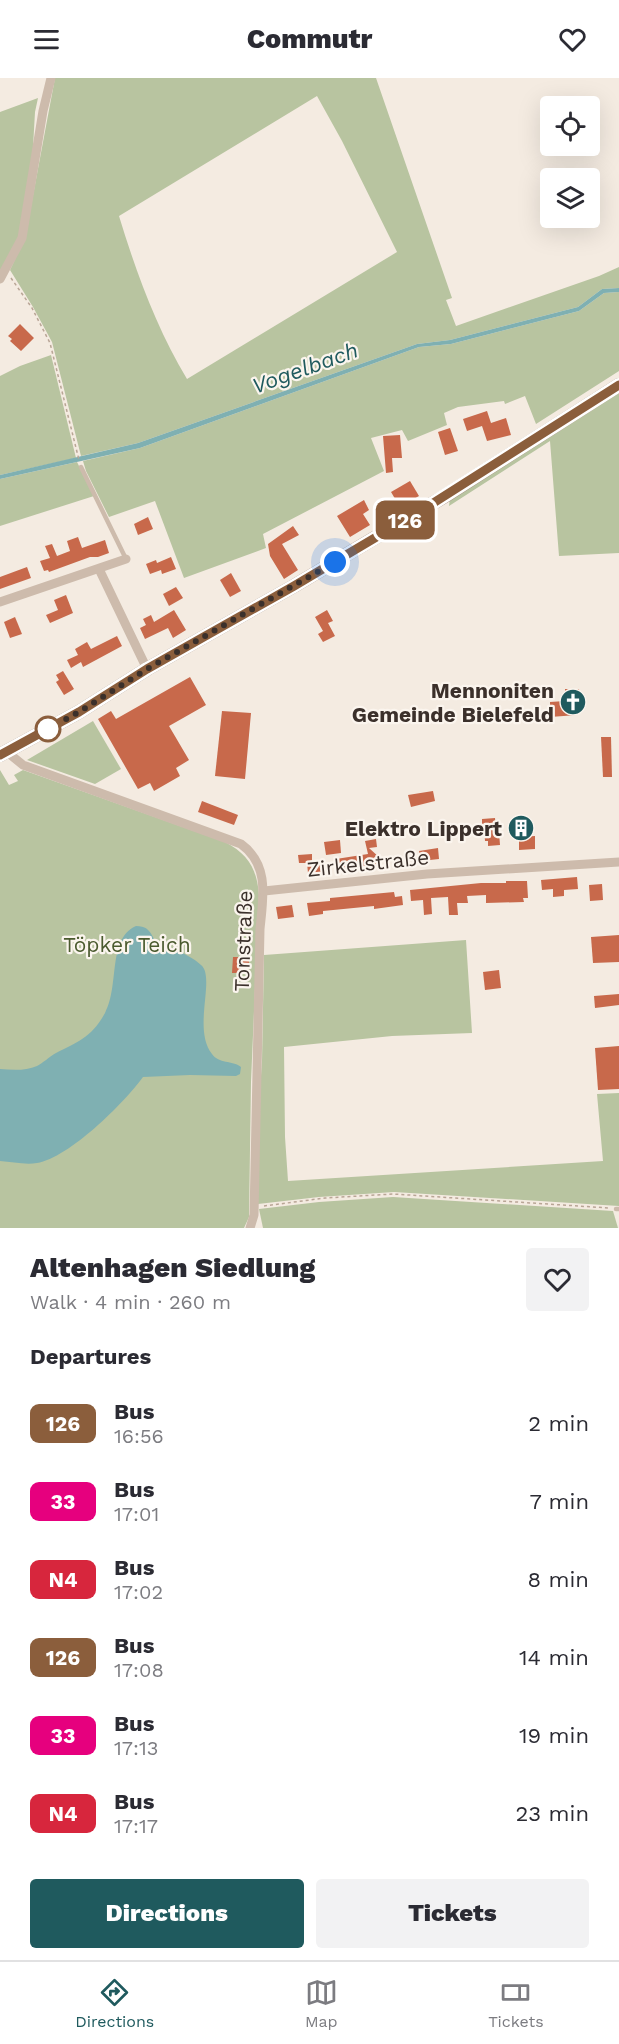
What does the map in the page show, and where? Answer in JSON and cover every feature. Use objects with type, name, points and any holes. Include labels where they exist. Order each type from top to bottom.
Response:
[{"type":"main road","points":[[4,753],[79,712],[147,669],[294,586],[445,496],[619,385]]},
{"type":"street","points":[[2,275],[22,238],[43,111],[51,78]]},
{"type":"street","points":[[0,602],[126,559]]},
{"type":"street","points":[[99,569],[147,669]]},
{"type":"street","name":"Tonstraße","points":[[4,753],[24,765],[241,844],[249,850],[258,863],[262,872],[264,891],[260,929],[254,1208],[250,1228]]},
{"type":"street","name":"Zirkelstraße","points":[[264,891],[427,874],[619,862]]},
{"type":"lane","points":[[81,467],[126,559]]},
{"type":"path","points":[[2,275],[9,275],[32,308],[50,343],[77,454]]},
{"type":"path","points":[[254,1208],[325,1198],[393,1194],[618,1209]]},
{"type":"green space","points":[[55,78],[376,78],[452,298],[446,300],[456,326],[619,267],[619,288],[602,289],[578,307],[450,340],[417,344],[138,443],[81,456],[52,342],[10,270],[25,238]],"holes":[[[317,96],[397,252],[187,379],[148,300],[119,216]]]},
{"type":"green space","points":[[38,98],[32,165],[20,237],[0,274],[0,112]]},
{"type":"green space","points":[[619,292],[619,371],[536,424],[525,396],[505,404],[504,401],[458,407],[444,413],[447,425],[408,441],[402,430],[371,438],[384,471],[263,534],[266,548],[184,578],[155,501],[109,517],[86,471],[83,461],[140,448],[419,347],[451,344],[579,311],[604,293]]},
{"type":"green space","points":[[51,355],[76,458],[0,475],[0,376]]},
{"type":"green space","points":[[619,391],[619,553],[559,556],[550,441],[449,506],[450,498]]},
{"type":"green space","points":[[77,462],[94,496],[0,526],[0,479]]},
{"type":"green space","points":[[93,721],[121,769],[95,784],[27,760]]},
{"type":"green space","name":"Töpker Teich","points":[[0,770],[9,785],[18,781],[14,775],[23,770],[225,842],[240,852],[250,863],[256,877],[259,895],[251,1082],[249,1217],[244,1228],[0,1228]]},
{"type":"green space","points":[[466,940],[472,1033],[392,1036],[284,1047],[288,1181],[603,1161],[597,1094],[619,1093],[619,1206],[394,1192],[258,1204],[258,1118],[262,1061],[264,955]]},
{"type":"green space","points":[[393,1197],[613,1211],[618,1228],[263,1228],[259,1209]]},
{"type":"water","points":[[619,288],[619,292],[604,293],[579,311],[451,344],[419,347],[140,448],[0,479],[0,475],[138,443],[417,344],[450,340],[578,307],[602,289]]},
{"type":"water","points":[[136,926],[149,931],[163,948],[184,954],[201,965],[205,971],[206,980],[204,1031],[206,1043],[215,1057],[241,1067],[240,1074],[236,1076],[143,1077],[110,1114],[64,1151],[37,1163],[0,1161],[0,1069],[33,1068],[84,1038],[95,1028],[109,1002],[117,952],[121,941],[127,932]]},
{"type":"building","points":[[20,324],[34,338],[21,351],[8,336]]},
{"type":"building","points":[[487,411],[491,423],[506,418],[511,435],[487,441],[482,426],[467,431],[463,419]]},
{"type":"building","points":[[450,428],[458,451],[445,455],[438,432]]},
{"type":"building","points":[[400,435],[402,458],[392,458],[393,472],[386,473],[383,436]]},
{"type":"building","points":[[410,481],[419,496],[400,507],[391,492]]},
{"type":"building","points":[[364,500],[369,510],[363,514],[370,525],[350,537],[337,516]]},
{"type":"building","points":[[148,517],[153,529],[138,535],[134,524]]},
{"type":"building","points":[[293,526],[299,535],[282,544],[298,570],[284,579],[270,556],[268,544]]},
{"type":"building","points":[[78,537],[82,548],[105,540],[109,553],[90,557],[49,572],[44,571],[40,561],[50,558],[45,546],[52,544],[57,556],[70,551],[67,541]]},
{"type":"building","points":[[171,557],[176,569],[162,574],[161,570],[150,574],[146,564],[156,560],[157,563]]},
{"type":"building","points":[[27,567],[31,578],[0,589],[0,577]]},
{"type":"building","points":[[231,573],[241,591],[230,597],[220,580]]},
{"type":"building","points":[[176,587],[183,598],[169,606],[163,594]]},
{"type":"building","points":[[66,595],[73,613],[50,623],[46,615],[58,610],[54,600]]},
{"type":"building","points":[[174,610],[186,630],[173,638],[168,628],[145,639],[140,628],[146,625],[143,619],[151,615],[154,622]]},
{"type":"building","points":[[327,610],[333,621],[328,623],[335,636],[323,642],[318,634],[323,631],[315,617]]},
{"type":"building","points":[[15,617],[22,634],[10,638],[4,622]]},
{"type":"building","points":[[117,636],[122,646],[83,667],[81,662],[71,668],[67,660],[78,655],[75,649],[87,642],[91,649]]},
{"type":"building","points":[[63,671],[74,689],[64,695],[56,682],[59,680],[56,675]]},
{"type":"building","points":[[190,677],[206,705],[169,726],[189,760],[176,768],[180,776],[154,791],[150,783],[138,789],[98,719],[111,711],[116,719]]},
{"type":"building","points":[[565,689],[579,689],[580,700],[576,701],[577,715],[550,717],[550,702],[565,701]]},
{"type":"building","points":[[222,711],[251,713],[245,779],[215,776]]},
{"type":"building","points":[[601,737],[611,737],[612,777],[603,777]]},
{"type":"building","points":[[433,791],[435,801],[411,807],[408,795]]},
{"type":"building","points":[[202,801],[238,815],[234,825],[198,812]]},
{"type":"building","points":[[495,818],[500,845],[488,846],[488,841],[485,841],[482,819]]},
{"type":"building","points":[[535,836],[535,849],[519,850],[519,837]]},
{"type":"building","points":[[376,839],[377,847],[369,848],[380,858],[381,863],[377,866],[350,866],[351,869],[337,871],[336,859],[368,854],[365,841]]},
{"type":"building","points":[[340,840],[341,853],[326,855],[324,842]]},
{"type":"building","points":[[438,848],[439,859],[421,861],[419,851]]},
{"type":"building","points":[[312,854],[312,862],[320,861],[321,872],[308,873],[307,863],[299,863],[298,855]]},
{"type":"building","points":[[577,877],[578,889],[564,890],[564,896],[553,897],[553,889],[542,890],[541,880]]},
{"type":"building","points":[[506,881],[527,881],[528,898],[523,898],[524,902],[486,903],[486,895],[467,896],[468,903],[457,903],[458,915],[449,915],[448,897],[431,898],[432,914],[424,915],[423,900],[411,901],[410,890],[481,883],[506,883]]},
{"type":"building","points":[[602,884],[603,900],[590,901],[589,885]]},
{"type":"building","points":[[394,892],[395,897],[402,896],[403,905],[374,909],[374,906],[323,911],[323,914],[309,916],[307,903],[330,901],[330,898]]},
{"type":"building","points":[[292,905],[294,917],[278,919],[276,907]]},
{"type":"building","points":[[619,935],[619,962],[593,963],[591,937]]},
{"type":"building","points":[[233,957],[249,957],[249,973],[232,973]]},
{"type":"building","points":[[499,970],[501,988],[485,990],[483,972]]},
{"type":"building","points":[[619,994],[619,1005],[595,1008],[594,996]]},
{"type":"building","points":[[619,1046],[619,1089],[598,1090],[595,1048]]},
{"type":"bus line","name":"126","points":[[0,755],[79,712],[147,669],[427,507],[619,385]]},
{"type":"place","name":"Mennoniten Gemeinde Bielefeld","points":[[573,702]]},
{"type":"place","name":"Elektro Lippert","points":[[521,828]]},
{"type":"route","points":[[48,729],[43,732],[147,669],[335,562]]},
{"type":"water label","name":"Vogelbach","points":[[305,368]]}]
